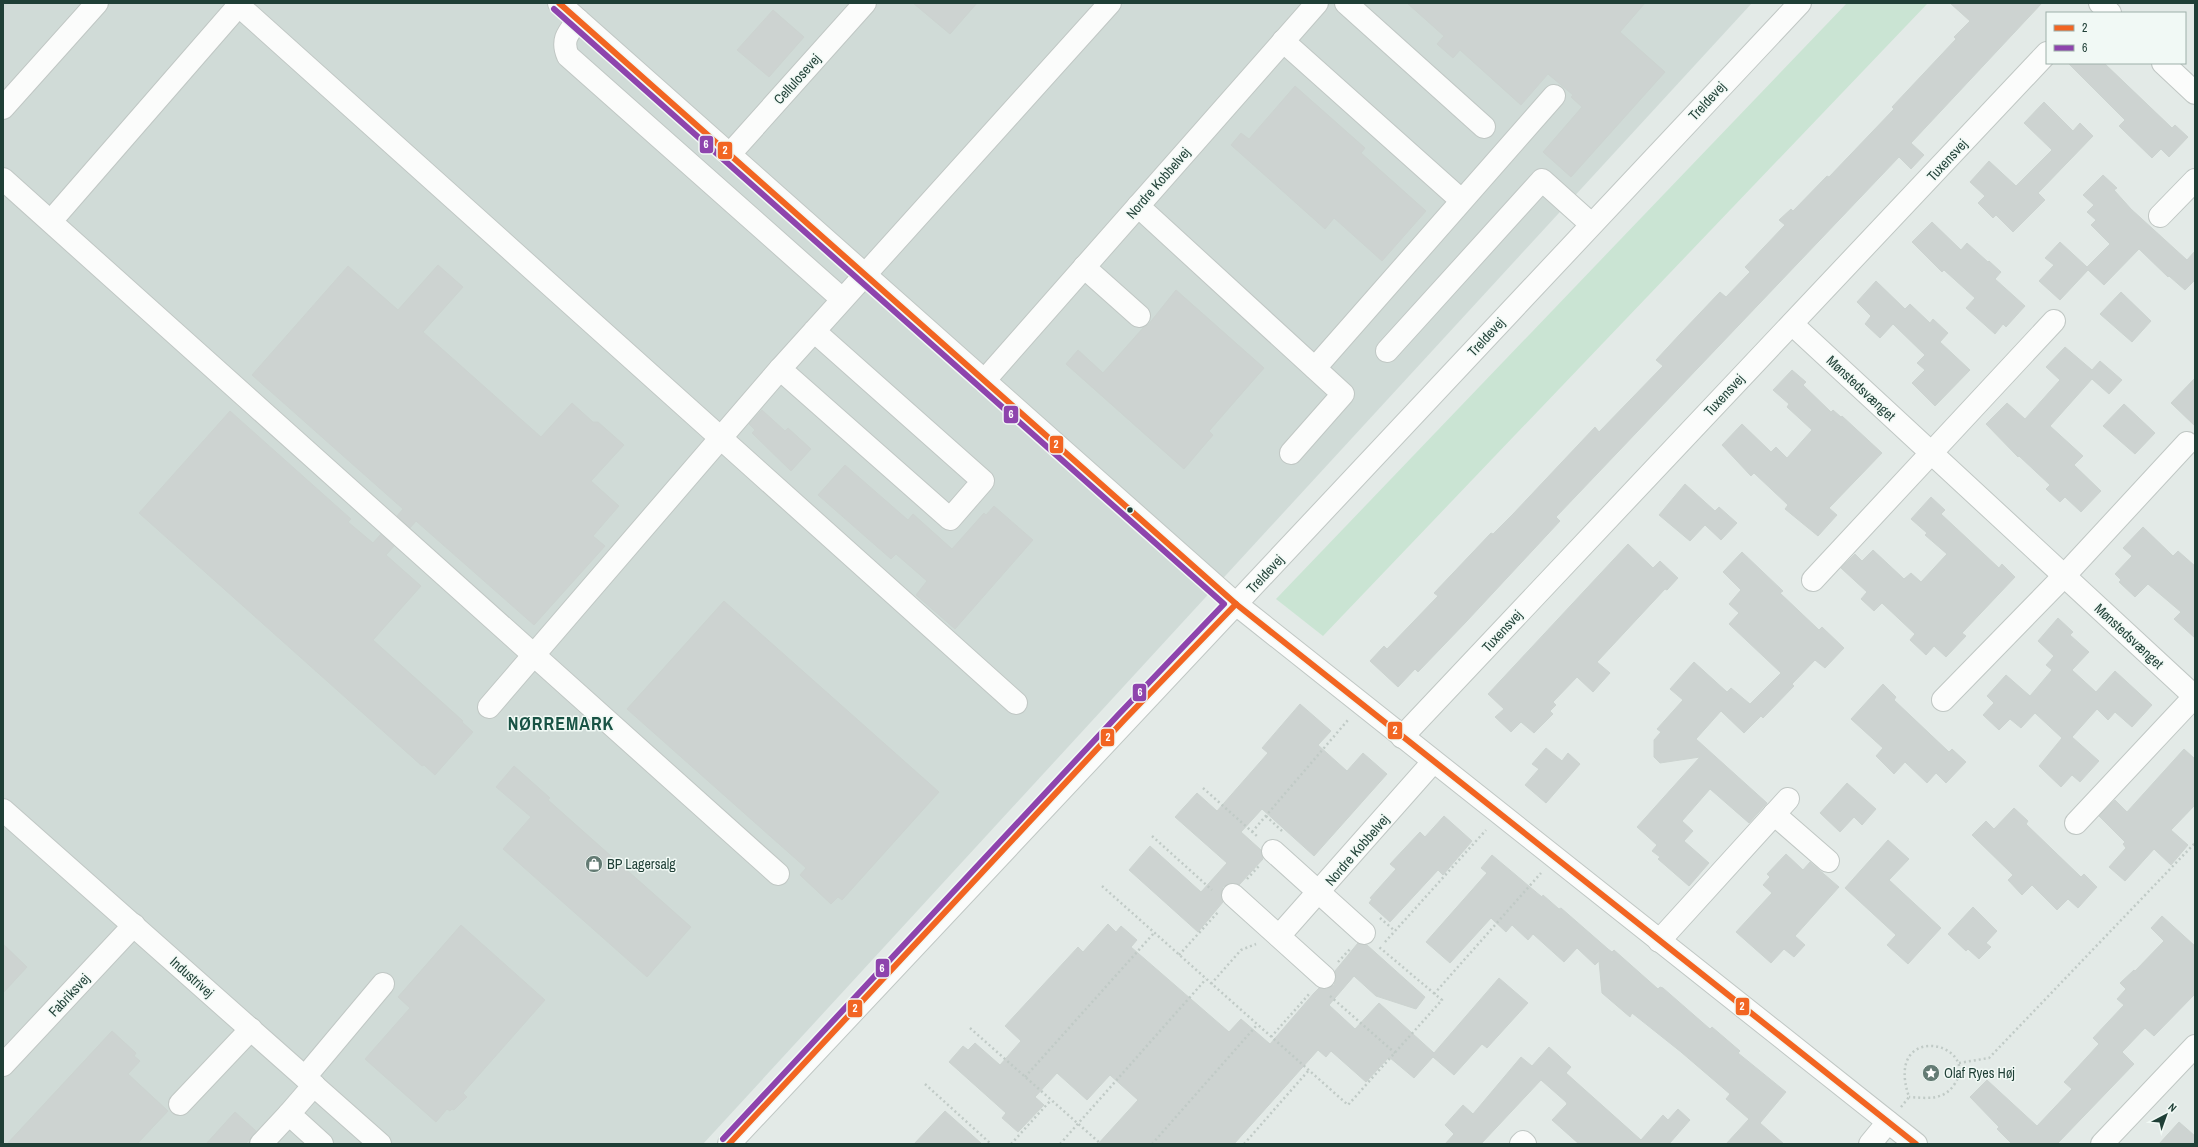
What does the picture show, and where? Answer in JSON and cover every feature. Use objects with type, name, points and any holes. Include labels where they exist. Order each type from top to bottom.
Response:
[{"type":"street","points":[[3,108],[97,3]]},
{"type":"street","points":[[559,3],[1236,604],[1433,762],[1916,1144]]},
{"type":"street","name":"Cellulosevej","points":[[729,155],[865,3]]},
{"type":"street","points":[[489,706],[780,369],[1110,3]]},
{"type":"street","name":"Nordre Kobbelvej","points":[[984,381],[1317,3]]},
{"type":"street","points":[[1346,3],[1484,127]]},
{"type":"street","name":"Treldevej","points":[[728,1144],[1125,719],[1236,604],[1800,3]]},
{"type":"street","points":[[2086,12],[2095,3]]},
{"type":"street","points":[[2100,3],[2109,12]]},
{"type":"street","points":[[51,222],[238,4],[1016,703]]},
{"type":"street","points":[[578,20],[566,36],[564,47],[568,56],[842,299]]},
{"type":"street","points":[[1283,41],[1461,200]]},
{"type":"street","name":"Tuxensvej","points":[[1402,737],[2046,55]]},
{"type":"street","points":[[2164,64],[2195,93]]},
{"type":"street","points":[[1315,368],[1461,200],[1554,96]]},
{"type":"street","points":[[3,178],[778,874]]},
{"type":"street","points":[[1387,351],[1542,180],[1591,224]]},
{"type":"street","points":[[2160,216],[2195,180]]},
{"type":"street","points":[[1138,206],[1343,394],[1291,453]]},
{"type":"street","points":[[1084,267],[1139,316]]},
{"type":"street","points":[[1813,580],[2054,321]]},
{"type":"street","name":"Mønstedsvænget","points":[[1792,324],[2195,696],[2076,823]]},
{"type":"street","points":[[780,369],[950,519],[983,481],[814,331]]},
{"type":"street","points":[[1943,700],[2064,576],[2187,444]]},
{"type":"street","name":"Nordre Kobbelvej","points":[[1279,936],[1319,893],[1433,762]]},
{"type":"street","points":[[1659,941],[1781,806],[1828,861]]},
{"type":"street","name":"Industrivej","points":[[3,810],[380,1144]]},
{"type":"street","points":[[1273,851],[1364,933]]},
{"type":"street","points":[[1224,894],[1279,936],[1327,986]]},
{"type":"street","name":"Fabriksvej","points":[[3,1066],[134,926]]},
{"type":"street","points":[[261,1144],[288,1114],[309,1081],[383,984]]},
{"type":"street","points":[[180,1104],[251,1029]]},
{"type":"street","points":[[2102,1144],[2195,1046]]},
{"type":"street","points":[[288,1114],[322,1144]]},
{"type":"street","points":[[1870,1144],[1888,1122]]},
{"type":"street","points":[[1521,1144],[1523,1142],[1525,1144]]},
{"type":"path","points":[[1252,832],[1362,705]]},
{"type":"path","points":[[1203,788],[1273,851]]},
{"type":"path","points":[[1380,947],[1500,815]]},
{"type":"path","points":[[1152,836],[1224,894]]},
{"type":"path","points":[[1959,1063],[1990,1058],[2195,843]]},
{"type":"path","points":[[1434,994],[1554,858]]},
{"type":"path","points":[[1102,886],[1348,1105],[1442,1000],[1364,933]]},
{"type":"path","points":[[1025,1077],[1154,933]]},
{"type":"path","points":[[1211,984],[1243,949],[1279,936]]},
{"type":"path","points":[[1060,1144],[1206,980]]},
{"type":"path","points":[[1327,986],[1395,1053]]},
{"type":"path","points":[[1152,1144],[1257,1025]]},
{"type":"path","points":[[970,1028],[1101,1144]]},
{"type":"path","points":[[1923,1046],[1937,1046],[1951,1053],[1959,1063],[1960,1076],[1952,1088],[1942,1095],[1931,1099],[1910,1097],[1904,1081],[1906,1065],[1912,1052],[1923,1046]]},
{"type":"path","points":[[1244,1144],[1309,1070]]},
{"type":"path","points":[[925,1084],[991,1144]]},
{"type":"path","points":[[1888,1122],[1910,1097]]},
{"type":"path","points":[[1011,1144],[1051,1100]]},
{"type":"shaded area","points":[[3,3],[1752,3],[703,1144],[3,1144]]},
{"type":"green space","points":[[1847,3],[1928,3],[1323,636],[1276,599]]},
{"type":"building","points":[[913,3],[977,3],[950,34]]},
{"type":"building","points":[[1407,3],[1645,3],[1620,32],[1665,72],[1571,177],[1543,152],[1582,107],[1571,97],[1573,95],[1548,74],[1521,105],[1460,50],[1453,58],[1437,44],[1444,36]]},
{"type":"building","points":[[1950,3],[2042,3],[1911,143],[1924,155],[1911,169],[1899,157],[1556,517],[1560,521],[1466,622],[1418,672],[1415,669],[1398,687],[1370,661],[1384,646],[1387,649],[1438,596],[1434,593],[1491,533],[1493,534],[1513,514],[1595,427],[1599,432],[1663,366],[1656,360],[1720,292],[1726,297],[1750,272],[1745,267],[1785,225],[1779,220],[1791,209],[1793,211],[1827,176],[1829,177],[1894,109],[1892,107],[1956,39],[1954,37],[1970,21]]},
{"type":"building","points":[[773,10],[804,37],[769,77],[737,50]]},
{"type":"building","points":[[2069,64],[2105,64],[2172,128],[2175,125],[2188,137],[2169,157],[2161,149],[2152,158],[2119,126],[2125,120]]},
{"type":"building","points":[[1295,86],[1365,148],[1361,153],[1426,211],[1382,261],[1334,218],[1325,229],[1231,145],[1241,133],[1249,139]]},
{"type":"building","points":[[2044,102],[2073,131],[2080,123],[2093,136],[2038,193],[2045,200],[2013,232],[1996,215],[1993,218],[1978,203],[1985,196],[1970,182],[1989,161],[2016,186],[2052,150],[2024,123]]},
{"type":"building","points":[[2103,175],[2117,188],[2114,190],[2131,209],[2187,260],[2195,251],[2195,280],[2185,290],[2169,276],[2168,277],[2139,249],[2104,285],[2088,270],[2060,300],[2039,281],[2054,265],[2045,258],[2060,242],[2087,267],[2110,244],[2091,225],[2096,220],[2087,212],[2094,205],[2083,195]]},
{"type":"building","points":[[1932,222],[1961,250],[1967,243],[1988,262],[1989,261],[2001,272],[1995,279],[2025,306],[2006,327],[2003,324],[1995,334],[1966,308],[1975,298],[1944,270],[1942,272],[1912,242]]},
{"type":"building","points":[[438,265],[463,287],[423,332],[541,437],[572,403],[593,422],[598,422],[624,445],[591,481],[619,506],[593,536],[605,546],[534,625],[416,521],[410,528],[397,516],[403,509],[252,375],[348,266],[398,310]]},
{"type":"building","points":[[1876,281],[1905,309],[1910,304],[1930,323],[1933,319],[1948,333],[1940,342],[1970,370],[1935,406],[1912,383],[1925,370],[1917,363],[1925,355],[1893,324],[1880,338],[1865,324],[1871,316],[1857,302]]},
{"type":"building","points":[[1176,290],[1264,368],[1209,431],[1213,435],[1184,469],[1066,364],[1078,350],[1103,373],[1143,328],[1148,325]]},
{"type":"building","points":[[2121,292],[2151,321],[2132,342],[2100,314]]},
{"type":"building","points":[[2065,347],[2092,370],[2100,361],[2122,380],[2109,394],[2092,379],[2050,426],[2083,456],[2074,465],[2101,491],[2081,512],[2065,497],[2060,502],[2046,489],[2050,485],[2019,456],[2018,457],[1986,424],[2007,403],[2025,419],[2060,380],[2046,367]]},
{"type":"building","points":[[1792,370],[1806,382],[1803,385],[1831,412],[1833,410],[1841,417],[1842,416],[1882,453],[1829,508],[1837,515],[1818,536],[1785,509],[1788,505],[1754,473],[1751,476],[1722,445],[1742,424],[1771,452],[1776,447],[1787,458],[1812,430],[1787,407],[1789,404],[1773,390]]},
{"type":"building","points":[[2195,378],[2195,426],[2171,403]]},
{"type":"building","points":[[2124,404],[2155,433],[2135,454],[2103,426]]},
{"type":"building","points":[[762,410],[785,431],[788,428],[811,449],[791,471],[752,433],[755,430],[749,424]]},
{"type":"building","points":[[230,411],[351,519],[348,522],[373,543],[381,534],[394,546],[386,555],[421,586],[373,640],[463,721],[462,722],[473,732],[435,775],[424,765],[422,766],[139,513]]},
{"type":"building","points":[[845,465],[908,520],[913,514],[952,549],[984,513],[986,515],[994,506],[1033,540],[955,629],[916,595],[927,581],[896,554],[891,559],[818,495]]},
{"type":"building","points":[[1685,484],[1715,511],[1719,507],[1737,523],[1721,540],[1705,525],[1690,541],[1659,515]]},
{"type":"building","points":[[1931,497],[1945,510],[1941,514],[1999,568],[2002,564],[2015,577],[1962,633],[1966,636],[1946,657],[1934,646],[1926,655],[1910,640],[1915,634],[1882,603],[1874,611],[1861,599],[1867,592],[1841,568],[1855,554],[1862,561],[1873,550],[1904,579],[1911,573],[1921,582],[1947,554],[1925,535],[1927,533],[1911,519]]},
{"type":"building","points":[[2143,527],[2173,556],[2178,551],[2195,566],[2195,638],[2174,619],[2181,612],[2148,584],[2135,597],[2119,582],[2121,580],[2115,574],[2132,556],[2123,548]]},
{"type":"building","points":[[1628,544],[1653,568],[1660,561],[1678,578],[1667,590],[1665,589],[1597,662],[1610,673],[1593,692],[1577,677],[1553,702],[1556,705],[1550,711],[1553,714],[1534,733],[1521,722],[1511,732],[1495,717],[1504,709],[1488,694]]},
{"type":"building","points":[[1742,552],[1783,591],[1780,593],[1819,630],[1822,627],[1844,648],[1825,668],[1815,660],[1792,684],[1794,686],[1763,718],[1761,716],[1744,733],[1721,711],[1696,739],[1767,803],[1749,823],[1710,789],[1682,821],[1693,831],[1684,841],[1709,863],[1689,886],[1658,859],[1660,857],[1652,851],[1657,845],[1637,827],[1700,757],[1660,763],[1654,757],[1654,740],[1661,732],[1657,729],[1683,700],[1670,689],[1694,662],[1727,692],[1731,688],[1750,704],[1781,673],[1729,624],[1739,613],[1729,604],[1741,590],[1723,572]]},
{"type":"building","points":[[724,601],[939,792],[842,900],[838,897],[831,904],[800,875],[806,868],[627,709]]},
{"type":"building","points":[[2058,618],[2073,632],[2070,635],[2089,652],[2072,670],[2096,692],[2115,671],[2152,705],[2132,727],[2115,712],[2108,720],[2097,709],[2072,737],[2099,761],[2080,782],[2072,775],[2061,787],[2039,766],[2062,738],[2035,713],[2021,728],[2010,719],[1999,730],[1983,715],[1994,703],[1987,696],[2006,675],[2030,696],[2052,670],[2046,665],[2054,656],[2038,641]]},
{"type":"building","points":[[1883,684],[1896,697],[1894,700],[1949,752],[1952,749],[1966,762],[1946,783],[1936,773],[1927,783],[1905,762],[1894,774],[1876,756],[1883,748],[1851,719]]},
{"type":"building","points":[[1300,704],[1331,731],[1318,745],[1347,771],[1363,753],[1387,774],[1314,856],[1262,809],[1241,832],[1261,850],[1263,859],[1239,885],[1230,883],[1223,887],[1221,893],[1223,902],[1198,932],[1129,870],[1150,846],[1201,892],[1227,863],[1175,817],[1197,793],[1217,811],[1268,753],[1262,748]]},
{"type":"building","points":[[1546,748],[1562,761],[1568,753],[1580,764],[1546,803],[1525,785],[1539,769],[1532,764]]},
{"type":"building","points":[[2184,749],[2195,759],[2195,805],[2171,830],[2188,845],[2171,865],[2154,849],[2125,881],[2109,867],[2126,848],[2123,844],[2125,842],[2099,816],[2115,800],[2127,812]]},
{"type":"building","points":[[514,766],[550,798],[548,800],[691,927],[647,977],[503,849],[531,817],[496,787]]},
{"type":"building","points":[[1847,783],[1876,809],[1862,825],[1854,817],[1840,832],[1820,813]]},
{"type":"building","points":[[2014,808],[2028,821],[2026,824],[2081,877],[2084,874],[2097,887],[2078,908],[2068,899],[2057,910],[2032,885],[2022,895],[2008,880],[2013,875],[1972,835],[1986,821],[1994,829]]},
{"type":"building","points":[[1444,816],[1472,841],[1443,875],[1438,870],[1390,922],[1369,903],[1372,899],[1370,898],[1396,869],[1390,864],[1420,832],[1425,837]]},
{"type":"building","points":[[1888,840],[1909,859],[1889,880],[1941,928],[1908,964],[1887,945],[1896,935],[1845,888]]},
{"type":"building","points":[[1786,854],[1803,870],[1810,862],[1839,887],[1795,936],[1805,945],[1794,957],[1784,949],[1771,963],[1736,932],[1772,893],[1763,885],[1770,877],[1767,874]]},
{"type":"building","points":[[1492,855],[1542,897],[1543,895],[1559,909],[1561,908],[1608,949],[1612,952],[1614,950],[1658,989],[1660,987],[1663,988],[1710,1029],[1712,1027],[1740,1051],[1738,1053],[1786,1092],[1760,1123],[1784,1144],[1726,1144],[1749,1119],[1726,1099],[1730,1094],[1632,1013],[1630,1017],[1602,993],[1599,961],[1595,965],[1577,948],[1564,962],[1533,934],[1528,940],[1512,925],[1506,932],[1491,918],[1450,963],[1426,942],[1487,873],[1481,868]]},
{"type":"building","points":[[1973,907],[1997,931],[1986,943],[1991,947],[1979,959],[1968,949],[1966,951],[1948,934]]},
{"type":"building","points":[[2162,916],[2195,946],[2195,994],[2154,1036],[2145,1028],[2122,1052],[2134,1064],[2057,1144],[2012,1144],[1997,1129],[1999,1127],[1970,1097],[1987,1080],[2037,1126],[2072,1089],[2064,1082],[2099,1044],[2093,1038],[2124,1005],[2117,999],[2126,989],[2120,983],[2134,970],[2135,971],[2164,941],[2151,928]]},
{"type":"building","points":[[1108,924],[1116,932],[1121,926],[1137,940],[1131,947],[1229,1032],[1241,1019],[1270,1044],[1319,988],[1327,989],[1334,985],[1336,979],[1335,971],[1358,943],[1367,945],[1425,997],[1416,1009],[1376,996],[1354,976],[1329,1005],[1355,1029],[1379,1003],[1434,1053],[1499,978],[1528,1003],[1487,1048],[1482,1044],[1454,1075],[1433,1057],[1414,1078],[1389,1057],[1366,1082],[1331,1051],[1326,1057],[1318,1050],[1234,1144],[1098,1144],[1138,1100],[1110,1075],[1087,1100],[1057,1073],[1035,1097],[1044,1105],[1018,1132],[1002,1118],[1006,1113],[949,1062],[963,1046],[968,1050],[975,1043],[1000,1065],[1021,1041],[1005,1026],[1078,947],[1083,952]]},
{"type":"building","points":[[461,925],[545,1000],[463,1093],[467,1097],[454,1110],[452,1109],[450,1111],[447,1109],[436,1122],[365,1059],[410,1008],[398,997]]},
{"type":"building","points":[[3,944],[27,967],[3,993]]},
{"type":"building","points":[[112,1031],[136,1053],[134,1056],[140,1061],[128,1074],[168,1111],[137,1144],[7,1144]]},
{"type":"building","points":[[1549,1047],[1571,1067],[1566,1073],[1641,1140],[1663,1115],[1668,1120],[1678,1109],[1690,1120],[1669,1144],[1579,1144],[1552,1120],[1567,1104],[1541,1080],[1481,1144],[1445,1144],[1454,1134],[1445,1125],[1463,1105],[1473,1114],[1521,1057],[1532,1066]]},
{"type":"building","points":[[945,1111],[982,1144],[914,1144]]},
{"type":"building","points":[[235,1112],[256,1131],[250,1139],[245,1144],[206,1144]]},
{"type":"building","points":[[2179,1122],[2195,1136],[2195,1144],[2159,1144]]},
{"type":"transit line","name":"2","points":[[559,3],[1236,604],[1916,1144]]},
{"type":"transit line","name":"6","points":[[554,9],[1224,604],[1119,714],[723,1139]]},
{"type":"transit line","name":"2","points":[[729,1144],[1125,719],[1236,604]]},
{"type":"place","name":"BP Lagersalg","points":[[594,864]]},
{"type":"place","name":"Olaf Ryes Høj","points":[[1931,1073]]},
{"type":"district","name":"NØRREMARK","points":[[561,724]]}]
